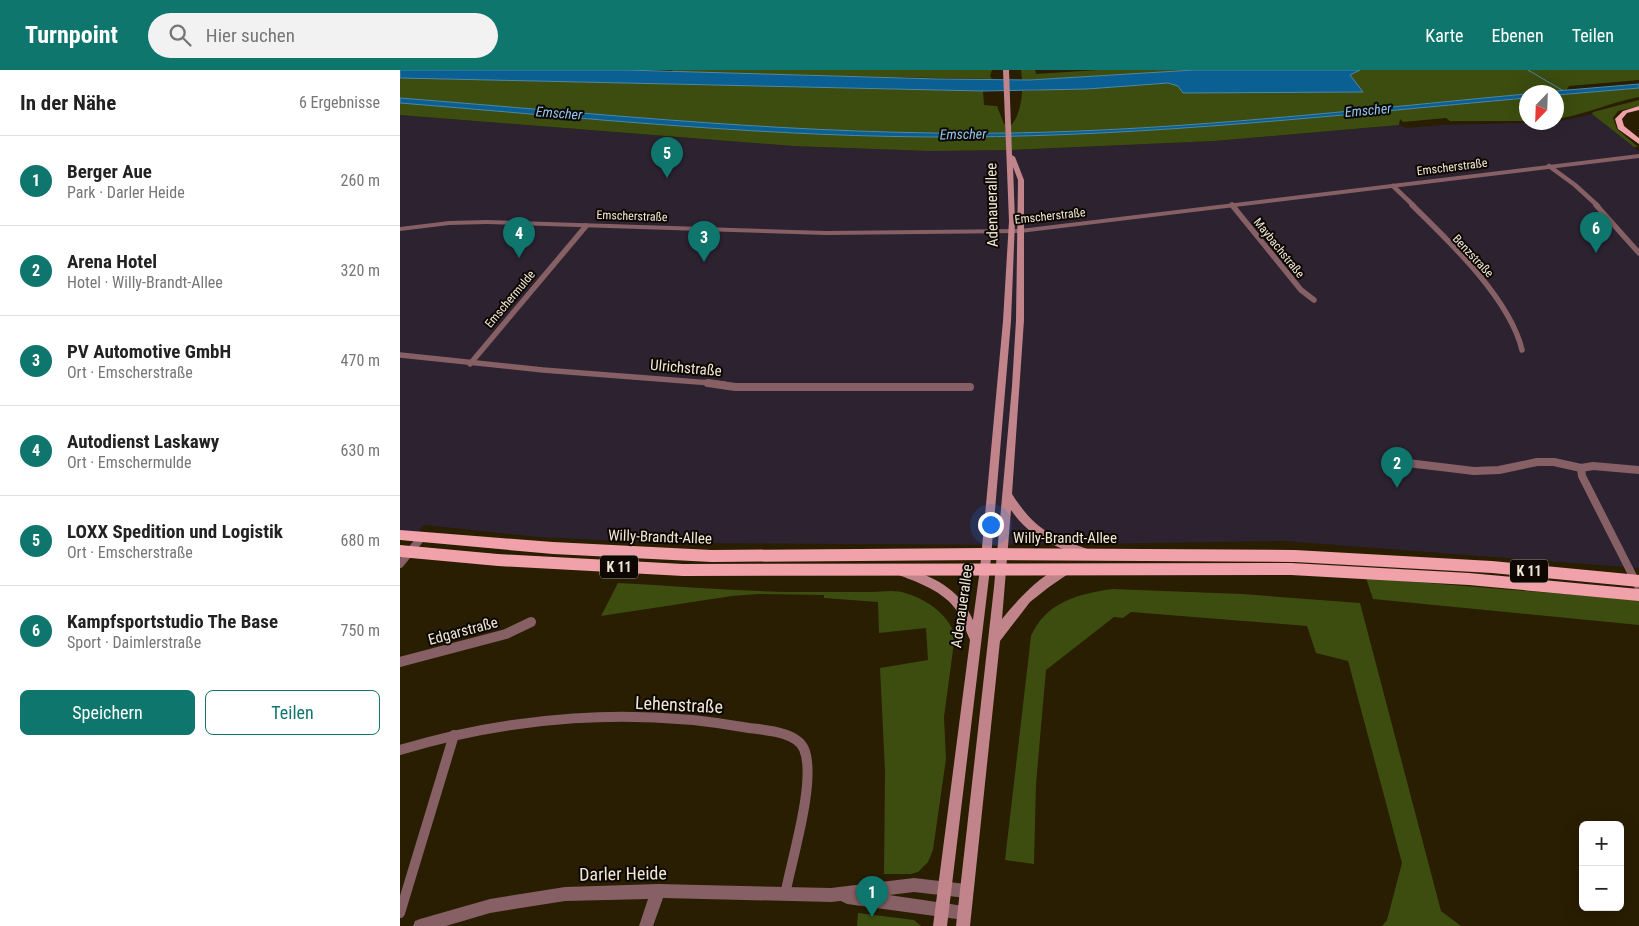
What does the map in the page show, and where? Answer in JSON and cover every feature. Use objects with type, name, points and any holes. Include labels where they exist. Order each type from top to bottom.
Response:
[{"type":"main road","points":[[1006,70],[1010,144]]},
{"type":"main road","points":[[1637,140],[1621,128],[1618,118],[1625,112],[1639,108]]},
{"type":"main road","name":"Adenauerallee","points":[[963,919],[1002,570],[1020,320],[1010,144]]},
{"type":"main road","name":"Adenauerallee","points":[[940,926],[943,888],[985,569],[1021,180],[1010,144]]},
{"type":"main road","points":[[1008,496],[1020,517],[1035,531],[1053,541],[1090,554]]},
{"type":"main road","name":"Willy-Brandt-Allee","points":[[400,535],[553,548],[712,556],[1090,554],[1295,556],[1492,567],[1638,586]]},
{"type":"main road","name":"Willy-Brandt-Allee","points":[[404,552],[498,560],[683,570],[899,571],[1213,568],[1357,571],[1469,579],[1638,586]]},
{"type":"main road","points":[[994,638],[1035,589],[1067,569]]},
{"type":"main road","points":[[899,571],[910,574],[946,593],[960,606],[975,638]]},
{"type":"street","name":"Emscherstraße","points":[[400,230],[466,222],[826,233],[1016,231],[1639,156]]},
{"type":"street","points":[[1549,166],[1600,207],[1639,253]]},
{"type":"street","name":"Benzstraße","points":[[1393,186],[1496,297],[1515,325],[1523,342],[1522,350]]},
{"type":"street","name":"Maybachstraße","points":[[1232,205],[1300,290],[1314,300]]},
{"type":"street","name":"Emschermulde","points":[[470,364],[586,226]]},
{"type":"street","name":"Ulrichstraße","points":[[400,355],[470,364],[675,379],[688,384],[724,383],[735,387],[970,387]]},
{"type":"street","points":[[1399,462],[1474,471],[1498,470],[1537,462],[1554,462],[1581,468],[1593,466],[1639,470]]},
{"type":"street","points":[[1581,468],[1582,476],[1638,586]]},
{"type":"street","points":[[400,564],[404,552],[421,538]]},
{"type":"street","name":"Edgarstraße","points":[[400,662],[506,634],[531,622]]},
{"type":"street","name":"Lehenstraße","points":[[400,750],[492,727],[601,718],[702,720],[736,725],[792,738],[801,744],[805,751],[806,795],[785,895]]},
{"type":"street","points":[[400,913],[454,735]]},
{"type":"street","name":"Darler Heide","points":[[420,926],[490,906],[556,895],[658,891],[831,895],[914,886],[966,891]]},
{"type":"street","points":[[646,926],[658,891]]},
{"type":"street","name":"Darler Heide","points":[[831,895],[942,910],[963,919]]},
{"type":"shaded area","points":[[1592,114],[1639,151],[1639,568],[1283,541],[1009,545],[660,543],[538,537],[424,525],[413,539],[400,538],[400,115],[793,146],[930,151],[1011,150],[1214,141],[1399,125],[1406,128],[1519,123],[1519,130],[1564,130],[1564,120]]},
{"type":"green space","points":[[673,70],[992,70],[990,76],[992,79],[669,73]]},
{"type":"green space","points":[[1021,70],[1035,70],[1036,74],[1097,70],[1194,70],[1022,80]]},
{"type":"green space","points":[[1356,70],[1639,70],[1639,80],[1569,86],[1566,91],[1564,91],[1564,85],[1519,85],[1519,95],[1205,124],[1012,133],[859,131],[706,123],[400,98],[400,78],[983,91],[984,105],[997,106],[1004,124],[1011,125],[1016,119],[1019,110],[1022,91],[1168,83],[1178,86],[1350,75]]},
{"type":"green space","points":[[1639,88],[1639,97],[1564,118],[1564,94]]},
{"type":"green space","points":[[1519,99],[1519,121],[1450,121],[1446,118],[1403,122],[1400,119],[1399,125],[1214,141],[1011,150],[930,151],[793,146],[400,115],[400,103],[750,131],[891,136],[1032,136],[1103,133],[1314,118]]},
{"type":"green space","points":[[1639,100],[1639,106],[1618,111],[1613,118],[1617,129],[1638,147],[1634,147],[1592,114],[1593,112]]},
{"type":"green space","points":[[1366,578],[1639,600],[1639,625],[1373,599]]},
{"type":"green space","points":[[618,583],[790,592],[894,591],[903,592],[923,600],[936,609],[948,621],[955,635],[944,717],[946,759],[933,850],[928,862],[918,872],[911,874],[884,874],[885,771],[880,668],[928,660],[926,628],[879,633],[878,602],[824,598],[824,595],[759,594],[732,596],[601,616]]},
{"type":"green space","points":[[1112,589],[1242,594],[1360,603],[1441,911],[1461,926],[1382,926],[1387,920],[1402,863],[1348,661],[1316,653],[1307,626],[1131,612],[1123,618],[1114,617],[1046,670],[1036,784],[1034,864],[1005,860],[1031,636],[1037,624],[1045,615],[1064,602],[1075,597]]},
{"type":"green space","points":[[858,913],[914,920],[921,926],[857,926]]},
{"type":"water","points":[[400,70],[625,70],[1030,80],[1194,70],[1360,70],[1350,75],[1363,92],[1183,93],[1178,86],[1168,83],[1087,89],[983,91],[400,78]]},
{"type":"water","points":[[1639,84],[1639,88],[1564,94],[1564,90]]},
{"type":"water","name":"Emscher","points":[[1519,95],[1519,99],[1244,124],[1103,133],[961,137],[750,131],[400,103],[400,98],[706,123],[935,133],[1012,133],[1141,128],[1334,113]]},
{"type":"waterway","points":[[1528,70],[1554,85]]},
{"type":"place","name":"LOXX Spedition und Logistik","points":[[667,178]]},
{"type":"place","name":"Kampfsportstudio The Base","points":[[1596,253]]},
{"type":"place","name":"Autodienst Laskawy","points":[[519,258]]},
{"type":"place","name":"PV Automotive GmbH","points":[[704,262]]},
{"type":"place","name":"Arena Hotel","points":[[1397,488]]},
{"type":"place","name":"Berger Aue","points":[[872,917]]}]
